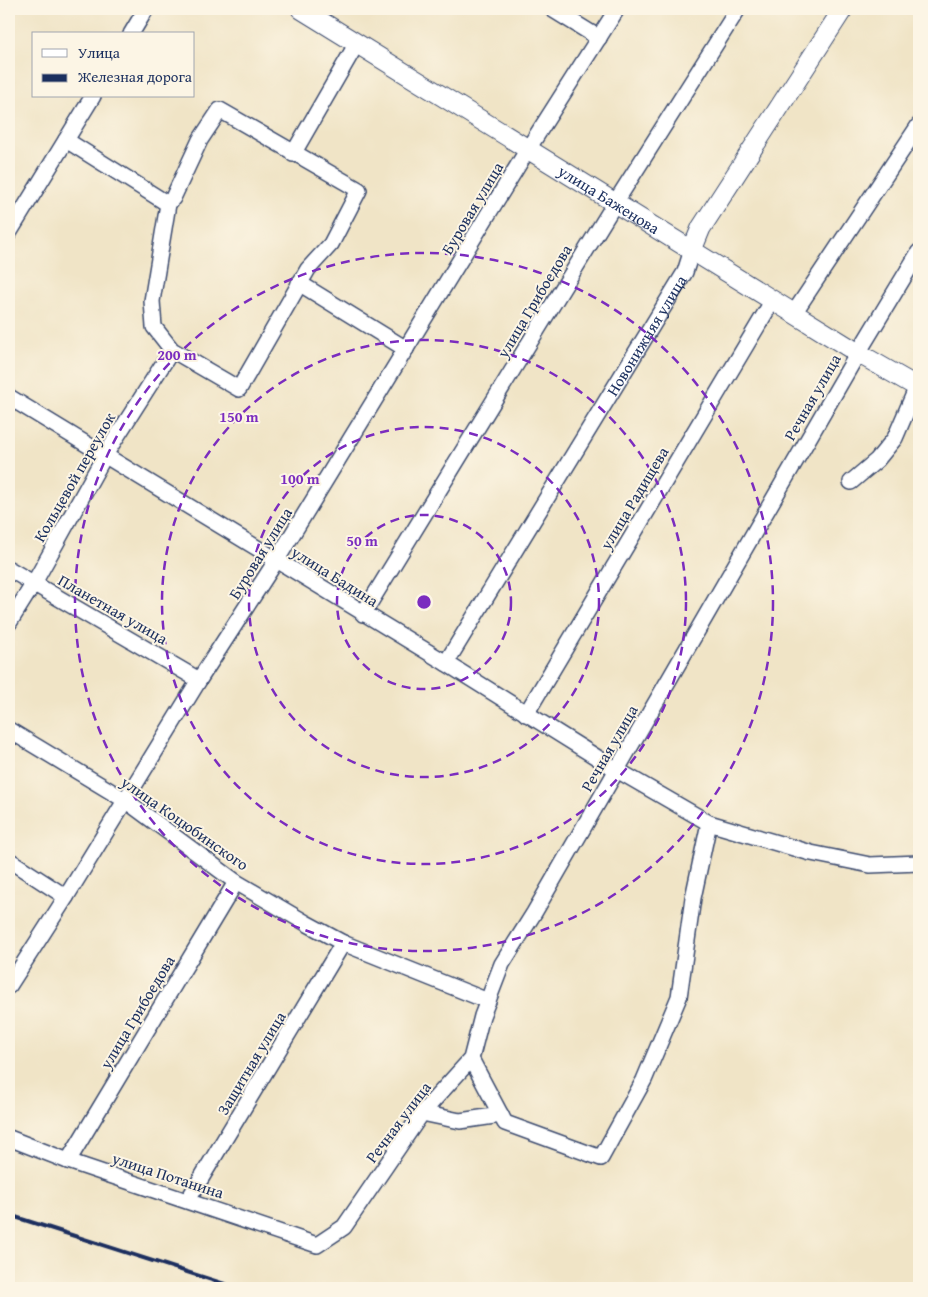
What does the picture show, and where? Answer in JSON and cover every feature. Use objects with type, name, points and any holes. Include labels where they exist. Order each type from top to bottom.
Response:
[{"type":"main road","name":"улица Баженова","points":[[301,9],[858,353],[918,385]]},
{"type":"main road","name":"Новонижняя улица","points":[[692,250],[701,228],[843,9]]},
{"type":"street","points":[[132,32],[146,9]]},
{"type":"street","points":[[552,9],[599,38]]},
{"type":"street","name":"Буровая улица","points":[[9,986],[199,680],[276,561],[528,149],[617,9]]},
{"type":"street","name":"улица Грибоедова","points":[[363,614],[615,202],[738,9]]},
{"type":"street","points":[[293,154],[357,44]]},
{"type":"street","points":[[9,233],[92,98]]},
{"type":"street","points":[[220,110],[293,154],[359,190],[332,244],[308,270],[299,283],[238,388],[172,350],[154,327],[152,301],[168,204],[173,198],[200,140],[220,110]]},
{"type":"street","points":[[794,313],[919,124]]},
{"type":"street","points":[[66,140],[168,204]]},
{"type":"street","name":"Новонижняя улица","points":[[446,663],[685,272],[692,250]]},
{"type":"street","name":"Речная улица","points":[[317,1245],[344,1227],[422,1114],[471,1059],[488,1001],[502,964],[534,913],[858,353],[919,252]]},
{"type":"street","points":[[299,283],[406,349]]},
{"type":"street","name":"улица Радищева","points":[[526,714],[773,300]]},
{"type":"street","name":"Кольцевой переулок","points":[[9,623],[34,583],[105,455],[172,350]]},
{"type":"street","points":[[851,482],[877,460],[895,438],[918,385]]},
{"type":"street","name":"улица Бадина","points":[[9,397],[446,663],[617,770],[709,823],[811,853],[870,865],[919,863]]},
{"type":"street","name":"Планетная улица","points":[[9,569],[199,680]]},
{"type":"street","name":"улица Коцюбинского","points":[[9,730],[125,800],[236,882],[343,943],[488,1001]]},
{"type":"street","points":[[471,1059],[505,1123],[601,1158],[644,1080],[679,997],[693,898],[709,823]]},
{"type":"street","points":[[9,860],[66,897]]},
{"type":"street","name":"улица Грибоедова","points":[[68,1160],[236,882]]},
{"type":"street","name":"Защитная улица","points":[[188,1200],[343,943]]},
{"type":"street","points":[[422,1114],[460,1122],[501,1115]]},
{"type":"street","name":"улица Потанина","points":[[9,1138],[317,1245]]},
{"type":"railway","points":[[9,1215],[237,1288]]}]
